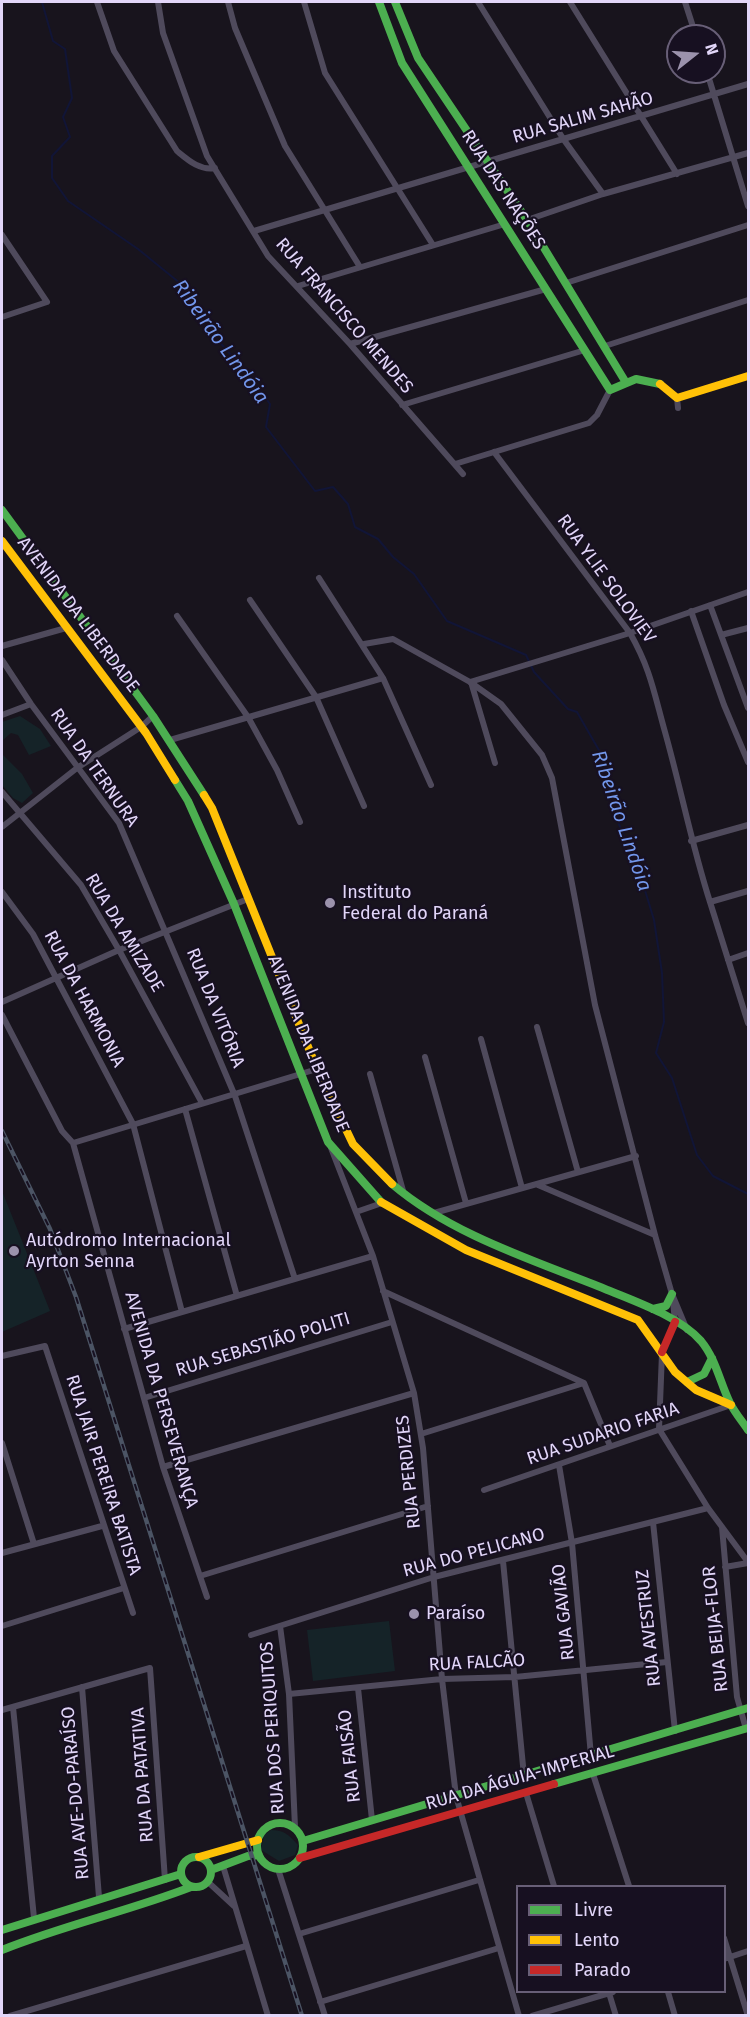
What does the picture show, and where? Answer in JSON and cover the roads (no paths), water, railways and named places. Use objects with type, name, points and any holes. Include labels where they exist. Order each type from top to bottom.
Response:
[{"type":"street","points":[[98,2],[114,51],[177,151],[192,164],[209,170],[215,168]]},
{"type":"street","name":"RUA FRANCISCO MENDES","points":[[158,2],[163,33],[207,156],[268,256],[350,344],[463,474]]},
{"type":"street","points":[[228,2],[235,28],[285,146],[360,267]]},
{"type":"street","points":[[304,2],[325,73],[433,245]]},
{"type":"street","name":"RUA DAS NAÇÕES","points":[[379,2],[402,63],[610,390]]},
{"type":"street","name":"RUA DAS NAÇÕES","points":[[394,2],[418,58],[527,220],[625,381]]},
{"type":"street","points":[[478,2],[564,140],[603,194]]},
{"type":"street","points":[[570,2],[580,22],[643,116],[677,174]]},
{"type":"street","points":[[686,2],[692,24]]},
{"type":"street","points":[[711,84],[748,206]]},
{"type":"street","name":"RUA SALIM SAHÃO","points":[[254,231],[748,84]]},
{"type":"street","points":[[527,220],[603,194],[748,153]]},
{"type":"street","points":[[298,286],[506,224]]},
{"type":"street","points":[[566,284],[748,225]]},
{"type":"street","points":[[2,234],[47,302],[2,316]]},
{"type":"street","points":[[350,344],[546,289]]},
{"type":"street","points":[[604,346],[748,300]]},
{"type":"street","points":[[402,405],[585,350]]},
{"type":"street","points":[[597,368],[612,359]]},
{"type":"street","points":[[677,398],[748,376]]},
{"type":"street","points":[[455,464],[589,423],[597,415],[610,390],[625,381],[651,379],[664,386],[677,398],[678,408]]},
{"type":"street","name":"RUA YLIE SOLOVIEV","points":[[494,452],[630,633],[654,682],[679,779],[691,841],[747,1018]]},
{"type":"street","name":"AVENIDA DA LIBERDADE","points":[[2,510],[170,740],[212,808],[317,1069],[353,1144],[374,1168],[404,1194],[470,1234],[653,1309],[687,1330],[700,1340],[712,1357],[731,1405],[748,1430]]},
{"type":"street","name":"AVENIDA DA LIBERDADE","points":[[2,541],[141,727],[188,801],[234,904],[328,1142],[382,1203],[466,1250],[638,1320],[675,1371],[687,1382],[696,1390],[731,1405]]},
{"type":"street","points":[[319,578],[364,644],[383,678],[431,785]]},
{"type":"street","points":[[470,681],[630,633],[748,591]]},
{"type":"street","points":[[250,600],[316,697],[364,806]]},
{"type":"street","points":[[710,604],[747,698],[748,708]]},
{"type":"street","points":[[691,611],[724,705],[748,762]]},
{"type":"street","points":[[177,616],[248,717],[277,770],[300,822]]},
{"type":"street","points":[[2,646],[66,628]]},
{"type":"street","points":[[721,635],[748,628]]},
{"type":"street","points":[[364,644],[393,639],[470,681],[501,704],[542,754],[552,778],[595,1005],[655,1235],[672,1294],[687,1330]]},
{"type":"street","name":"RUA DA TERNURA","points":[[2,660],[31,704],[119,823],[167,932]]},
{"type":"street","points":[[170,740],[383,678]]},
{"type":"street","points":[[470,681],[495,763]]},
{"type":"street","points":[[2,715],[31,704]]},
{"type":"street","points":[[2,826],[77,768],[141,727],[153,716]]},
{"type":"street","name":"RUA DA AMIZADE","points":[[2,792],[81,885],[202,1103]]},
{"type":"street","points":[[691,841],[748,825]]},
{"type":"street","points":[[710,902],[748,891]]},
{"type":"street","name":"RUA DA HARMONIA","points":[[2,892],[33,934],[133,1124],[182,1312]]},
{"type":"street","points":[[2,1002],[119,950],[248,899]]},
{"type":"street","name":"RUA DA VITÓRIA","points":[[167,932],[235,1095]]},
{"type":"street","points":[[728,960],[748,953]]},
{"type":"street","name":"AVENIDA DA PERSEVERANÇA","points":[[2,1015],[62,1131],[73,1143],[163,1467],[207,1597]]},
{"type":"street","points":[[537,1027],[578,1172]]},
{"type":"street","points":[[481,1039],[522,1188]]},
{"type":"street","points":[[425,1057],[466,1203]]},
{"type":"street","name":"RUA DA VITÓRIA","points":[[73,1143],[202,1103],[302,1076],[317,1069]]},
{"type":"street","points":[[370,1074],[404,1194]]},
{"type":"street","points":[[235,1095],[295,1279]]},
{"type":"street","points":[[185,1109],[237,1296]]},
{"type":"street","name":"RUA PERDIZES","points":[[328,1142],[373,1256],[414,1393],[421,1434],[442,1679],[456,1796],[519,2016]]},
{"type":"street","points":[[433,1213],[636,1156]]},
{"type":"street","points":[[538,1185],[655,1235]]},
{"type":"street","points":[[356,1212],[382,1203]]},
{"type":"street","points":[[124,1329],[373,1256]]},
{"type":"street","points":[[383,1291],[584,1383],[610,1446]]},
{"type":"street","points":[[653,1309],[663,1308],[669,1304],[672,1294]]},
{"type":"street","points":[[672,1294],[675,1322],[662,1352],[659,1429],[708,1508],[748,1562],[725,1567]]},
{"type":"street","name":"RUA SEBASTIÃO POLITI","points":[[144,1398],[392,1322]]},
{"type":"street","name":"RUA JAIR PEREIRA BATISTA","points":[[2,1356],[45,1346],[102,1526],[134,1613]]},
{"type":"street","points":[[687,1382],[702,1377],[710,1369],[712,1357]]},
{"type":"street","points":[[421,1434],[584,1383]]},
{"type":"street","points":[[163,1467],[414,1393]]},
{"type":"street","name":"RUA SUDARIO FARIA","points":[[484,1490],[731,1405]]},
{"type":"street","points":[[2,1443],[34,1544]]},
{"type":"street","name":"RUA GAVIÃO","points":[[559,1465],[572,1543],[591,1757]]},
{"type":"street","points":[[200,1576],[428,1506]]},
{"type":"street","name":"RUA DO PELICANO","points":[[251,1635],[434,1577],[708,1508]]},
{"type":"street","name":"RUA AVESTRUZ","points":[[653,1522],[675,1731]]},
{"type":"street","points":[[2,1553],[102,1526]]},
{"type":"street","name":"RUA BEIJA-FLOR","points":[[722,1526],[725,1567],[747,1728]]},
{"type":"street","points":[[503,1561],[524,1776]]},
{"type":"street","points":[[2,1626],[124,1588]]},
{"type":"street","name":"RUA DOS PERIQUITOS","points":[[280,1626],[289,1694],[295,1827]]},
{"type":"street","name":"RUA FALCÃO","points":[[289,1694],[442,1679],[515,1677],[667,1662]]},
{"type":"street","name":"RUA DA PATATIVA","points":[[82,1687],[150,1668],[165,1880]]},
{"type":"street","points":[[2,1710],[82,1687]]},
{"type":"street","name":"RUA AVE-DO-PARAÍSO","points":[[82,1687],[99,1897]]},
{"type":"street","name":"RUA FAISÃO","points":[[358,1688],[372,1820]]},
{"type":"street","points":[[13,1707],[34,1918]]},
{"type":"street","name":"RUA DA ÁGUIA-IMPERIAL","points":[[303,1841],[591,1757],[745,1709]]},
{"type":"street","name":"RUA DA ÁGUIA-IMPERIAL","points":[[300,1858],[747,1728]]},
{"type":"street","points":[[593,1774],[628,1885]]},
{"type":"street","points":[[526,1793],[553,1885]]},
{"type":"street","points":[[288,1823],[295,1827],[303,1841],[300,1858],[290,1867],[278,1869],[270,1866],[259,1855],[258,1840],[266,1827],[288,1823]]},
{"type":"street","points":[[192,1887],[184,1882],[181,1874],[186,1861],[258,1840]]},
{"type":"street","points":[[211,1870],[248,1856],[259,1855]]},
{"type":"street","points":[[2,1950],[52,1930],[160,1899],[192,1887],[200,1887],[208,1882],[211,1870],[207,1862],[199,1857]]},
{"type":"street","points":[[223,1866],[267,2015]]},
{"type":"street","points":[[278,1869],[325,2016]]},
{"type":"street","points":[[2,1930],[99,1897],[181,1874]]},
{"type":"street","points":[[299,1934],[479,1880]]},
{"type":"street","points":[[208,1882],[234,1906]]},
{"type":"street","points":[[10,2016],[246,1947]]},
{"type":"street","points":[[320,2002],[499,1948]]},
{"type":"street","points":[[748,1952],[728,1958],[748,2016]]},
{"type":"street","points":[[532,2016],[554,2012],[588,1995],[603,1993]]},
{"type":"street","points":[[611,1993],[616,2016]]},
{"type":"street","points":[[669,1993],[675,2016]]},
{"type":"waterway","name":"Ribeirão Lindóia","points":[[42,2],[53,41],[65,49],[72,98],[63,117],[70,137],[52,156],[52,178],[68,201],[138,249],[181,284],[207,328],[248,374],[270,404],[266,427],[315,491],[333,487],[348,504],[355,527],[378,539],[393,557],[414,574],[447,621],[526,655],[534,672],[568,709],[577,712],[600,752],[613,810],[634,854],[654,920],[662,973],[664,1022],[656,1053],[672,1078],[697,1155],[713,1176],[748,1194]]},
{"type":"railway","points":[[2,1131],[50,1229],[76,1297],[302,2016]]},
{"type":"place","name":"Instituto Federal do Paraná","points":[[330,903]]},
{"type":"place","name":"Autódromo Internacional Ayrton Senna","points":[[14,1251]]},
{"type":"place","name":"Paraíso","points":[[414,1614]]}]
